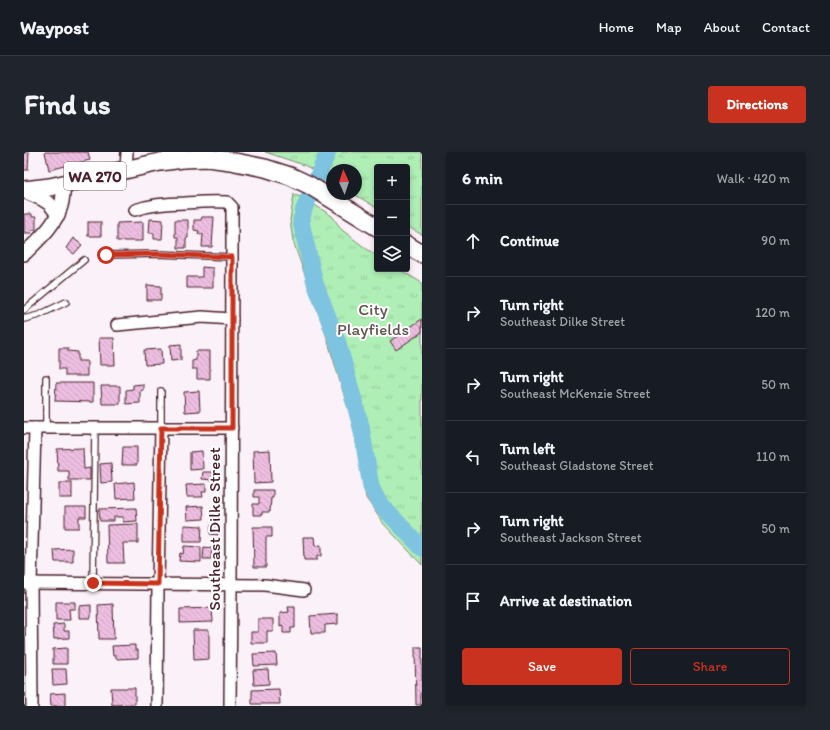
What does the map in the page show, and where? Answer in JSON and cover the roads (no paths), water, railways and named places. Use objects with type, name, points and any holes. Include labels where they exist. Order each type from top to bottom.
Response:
[{"type":"main road","name":"WA 270","points":[[24,191],[46,188],[160,162],[208,158],[245,163],[290,176],[309,185],[374,225]]},
{"type":"main road","points":[[410,247],[422,254]]},
{"type":"street","points":[[126,169],[127,152]]},
{"type":"street","points":[[24,254],[53,224],[62,205],[64,184]]},
{"type":"street","points":[[24,191],[42,198],[50,204],[58,215]]},
{"type":"street","name":"Southeast Dilke Street","points":[[135,210],[160,204],[208,202],[227,202],[232,208],[232,585],[230,706]]},
{"type":"street","points":[[117,325],[202,318],[232,319]]},
{"type":"street","points":[[32,706],[28,583],[29,503],[35,428],[232,428]]},
{"type":"street","points":[[157,706],[161,428]]},
{"type":"street","points":[[28,583],[265,585],[304,590]]},
{"type":"lane","points":[[106,255],[157,254],[232,257]]},
{"type":"lane","points":[[24,310],[84,260]]},
{"type":"lane","points":[[24,319],[39,315],[66,302]]},
{"type":"lane","points":[[35,428],[46,378]]},
{"type":"lane","points":[[161,391],[161,428]]},
{"type":"lane","points":[[93,583],[96,428]]},
{"type":"waterway","points":[[328,152],[304,209],[301,222],[315,283],[338,343],[361,426],[371,487],[379,503],[422,548]]},
{"type":"park label","name":"City Playfields","points":[[373,319]]}]
